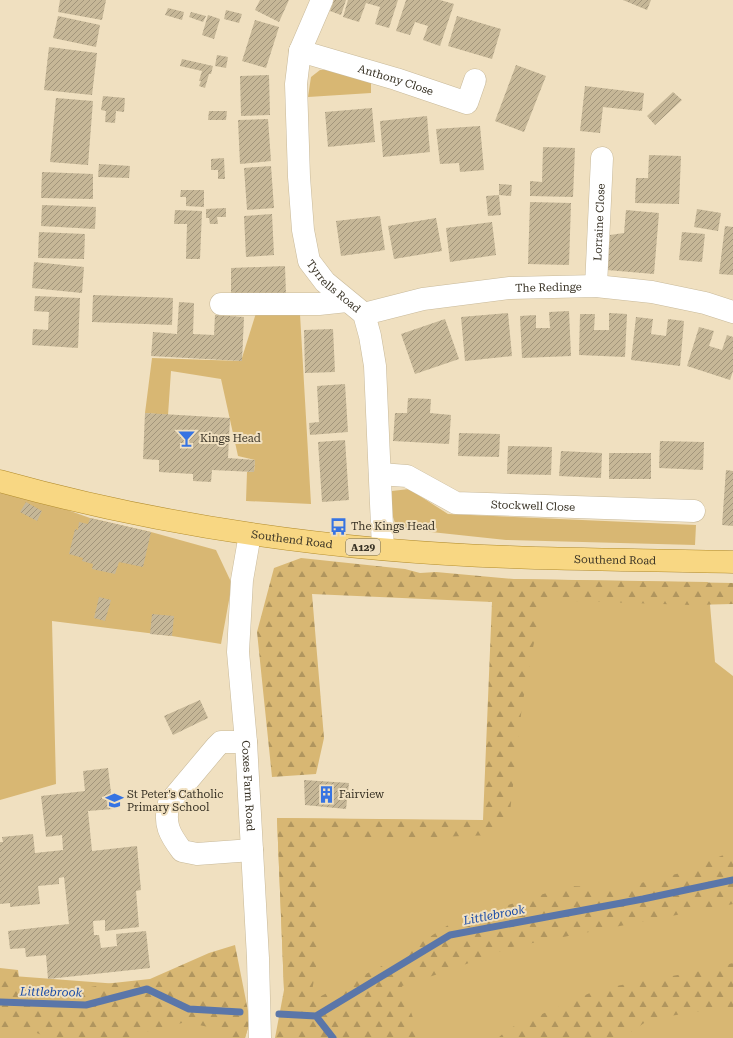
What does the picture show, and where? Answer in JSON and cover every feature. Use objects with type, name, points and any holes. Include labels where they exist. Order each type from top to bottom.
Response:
[{"type":"main road","name":"Southend Road","points":[[0,481],[65,498],[162,519],[250,534],[383,549],[509,557],[733,562]]},
{"type":"street","name":"Tyrrells Road","points":[[322,0],[300,51],[296,84],[299,177],[304,238],[309,261],[324,282],[364,314],[370,336],[375,366],[383,549]]},
{"type":"street","name":"Anthony Close","points":[[300,51],[396,79],[467,104],[475,80]]},
{"type":"street","name":"Lorraine Close","points":[[596,286],[602,158]]},
{"type":"street","name":"The Redinge","points":[[364,314],[423,299],[510,288],[596,286],[652,292],[705,303],[733,312]]},
{"type":"street","points":[[221,304],[319,304],[347,301]]},
{"type":"street","name":"Stockwell Close","points":[[380,474],[407,476],[456,503],[694,511]]},
{"type":"street","name":"Coxes Farm Road","points":[[250,534],[242,580],[238,652],[246,742],[258,958],[260,1038]]},
{"type":"street","points":[[246,742],[221,742],[169,804],[166,813],[169,834],[182,851],[197,854],[252,850]]},
{"type":"green space","points":[[320,70],[332,70],[371,82],[371,93],[308,97],[311,77]]},
{"type":"green space","points":[[256,313],[300,314],[311,504],[246,501],[247,472],[254,472],[255,460],[238,456],[221,379],[171,371],[168,415],[145,413],[152,358],[241,361]]},
{"type":"green space","points":[[409,489],[448,514],[696,525],[695,545],[506,540],[431,532],[396,526],[389,505],[392,491]]},
{"type":"green space","points":[[0,491],[59,507],[90,518],[151,532],[216,550],[232,584],[221,644],[172,636],[52,621],[56,784],[0,800]]},
{"type":"green space","points":[[301,558],[405,569],[420,573],[436,572],[514,579],[733,583],[733,604],[692,605],[542,600],[522,706],[509,821],[494,835],[319,841],[319,950],[311,997],[317,998],[392,961],[453,922],[569,886],[621,888],[680,873],[733,851],[733,904],[512,947],[402,986],[420,1038],[275,1038],[284,990],[277,818],[483,820],[492,602],[312,594],[324,738],[316,774],[272,777],[257,632],[274,568]]},
{"type":"green space","points":[[510,579],[708,582],[715,662],[733,676],[733,1038],[286,1038],[277,818],[498,821]]},
{"type":"green space","points":[[235,945],[250,1021],[245,1038],[229,1038],[230,1032],[186,1022],[141,1033],[129,1038],[49,1038],[32,1031],[0,1028],[0,968],[18,970],[21,995],[63,992],[113,983],[150,979],[209,953]]},
{"type":"green space","points":[[733,963],[733,1009],[722,1008],[650,1019],[622,1038],[498,1038],[508,1029],[599,989],[700,971]]},
{"type":"green space","points":[[0,975],[237,993],[250,1021],[245,1038],[0,1038]]},
{"type":"building","points":[[60,0],[106,0],[102,20],[58,12]]},
{"type":"building","points":[[260,0],[289,0],[279,22],[255,10]]},
{"type":"building","points":[[334,0],[346,0],[341,15],[330,11]]},
{"type":"building","points":[[348,0],[398,0],[389,28],[375,24],[380,7],[366,3],[359,22],[343,17]]},
{"type":"building","points":[[406,0],[440,0],[454,4],[440,46],[423,40],[428,26],[415,22],[410,35],[396,31]]},
{"type":"building","points":[[623,0],[651,0],[647,10]]},
{"type":"building","points":[[168,8],[184,12],[182,20],[165,15]]},
{"type":"building","points":[[226,10],[242,14],[239,23],[224,19]]},
{"type":"building","points":[[191,12],[206,16],[203,22],[189,17]]},
{"type":"building","points":[[208,15],[220,19],[214,39],[202,35]]},
{"type":"building","points":[[58,16],[100,25],[96,47],[53,38]]},
{"type":"building","points":[[457,16],[501,29],[492,59],[448,46]]},
{"type":"building","points":[[255,20],[279,27],[266,68],[242,61]]},
{"type":"building","points":[[49,47],[97,53],[92,95],[44,90]]},
{"type":"building","points":[[217,55],[228,57],[226,68],[215,66]]},
{"type":"building","points":[[182,59],[213,66],[205,88],[199,86],[202,71],[180,66]]},
{"type":"building","points":[[516,65],[546,76],[524,132],[495,121]]},
{"type":"building","points":[[269,75],[270,115],[241,116],[240,76]]},
{"type":"building","points":[[585,86],[644,93],[642,111],[603,107],[600,133],[580,131]]},
{"type":"building","points":[[673,92],[682,100],[655,125],[647,116]]},
{"type":"building","points":[[103,96],[125,98],[124,112],[116,111],[115,123],[105,122],[106,111],[101,110]]},
{"type":"building","points":[[56,98],[93,101],[88,165],[50,162]]},
{"type":"building","points":[[372,108],[375,142],[328,147],[325,112]]},
{"type":"building","points":[[209,111],[227,111],[226,120],[208,120]]},
{"type":"building","points":[[427,116],[430,152],[383,157],[380,121]]},
{"type":"building","points":[[268,119],[271,161],[240,164],[238,120]]},
{"type":"building","points":[[480,126],[484,170],[460,172],[459,163],[440,164],[436,129]]},
{"type":"building","points":[[543,147],[575,148],[573,197],[530,196],[530,181],[542,182]]},
{"type":"building","points":[[649,155],[681,156],[679,204],[635,203],[636,178],[648,178]]},
{"type":"building","points":[[224,158],[225,179],[218,179],[218,170],[211,170],[211,159]]},
{"type":"building","points":[[99,164],[130,166],[129,178],[98,177]]},
{"type":"building","points":[[271,166],[274,208],[247,210],[244,168]]},
{"type":"building","points":[[42,172],[93,174],[93,199],[41,198]]},
{"type":"building","points":[[499,184],[512,185],[511,196],[499,195]]},
{"type":"building","points":[[181,190],[204,190],[204,207],[186,206],[186,197],[180,197]]},
{"type":"building","points":[[499,195],[501,215],[488,216],[486,196]]},
{"type":"building","points":[[530,202],[571,203],[569,265],[528,264]]},
{"type":"building","points":[[42,205],[96,207],[95,229],[41,226]]},
{"type":"building","points":[[226,208],[226,217],[217,217],[218,224],[210,224],[209,218],[206,218],[206,209]]},
{"type":"building","points":[[697,209],[721,213],[718,231],[694,227]]},
{"type":"building","points":[[175,210],[202,211],[200,259],[186,259],[187,224],[174,224]]},
{"type":"building","points":[[626,210],[659,213],[654,274],[607,270],[610,235],[624,233]]},
{"type":"building","points":[[272,214],[274,255],[246,257],[244,216]]},
{"type":"building","points":[[380,216],[385,250],[341,256],[336,221]]},
{"type":"building","points":[[436,218],[442,251],[394,259],[388,226]]},
{"type":"building","points":[[492,222],[496,255],[450,262],[446,228]]},
{"type":"building","points":[[725,226],[733,227],[733,275],[719,274]]},
{"type":"building","points":[[39,232],[85,234],[84,259],[38,258]]},
{"type":"building","points":[[682,232],[705,234],[702,262],[679,260]]},
{"type":"building","points":[[34,262],[84,267],[82,293],[32,288]]},
{"type":"building","points":[[285,266],[286,295],[231,297],[231,268]]},
{"type":"building","points":[[93,295],[173,298],[172,325],[92,322]]},
{"type":"building","points":[[35,296],[80,298],[78,348],[32,345],[33,329],[48,330],[49,312],[34,311]]},
{"type":"building","points":[[179,302],[194,303],[193,334],[214,335],[215,315],[244,317],[242,361],[151,356],[153,332],[177,334]]},
{"type":"building","points":[[569,311],[571,356],[522,358],[520,316],[536,315],[536,328],[550,328],[549,312]]},
{"type":"building","points":[[508,313],[512,356],[465,361],[461,317]]},
{"type":"building","points":[[609,313],[627,314],[625,357],[579,355],[580,314],[595,314],[594,330],[609,330]]},
{"type":"building","points":[[636,317],[653,319],[651,334],[666,336],[668,319],[684,321],[680,366],[631,360]]},
{"type":"building","points":[[445,319],[459,359],[415,374],[401,334]]},
{"type":"building","points":[[699,327],[714,331],[709,346],[722,350],[727,335],[733,337],[733,371],[730,380],[687,366]]},
{"type":"building","points":[[333,329],[335,372],[305,373],[304,330]]},
{"type":"building","points":[[345,384],[348,432],[310,435],[309,423],[319,422],[317,386]]},
{"type":"building","points":[[408,398],[431,399],[430,413],[451,415],[449,444],[393,441],[395,413],[407,413]]},
{"type":"building","name":"Kings Head","points":[[145,413],[230,418],[228,458],[255,460],[254,472],[212,470],[211,482],[193,481],[193,474],[159,472],[159,460],[143,459]]},
{"type":"building","points":[[459,433],[500,434],[499,457],[458,456]]},
{"type":"building","points":[[345,440],[349,500],[322,502],[318,442]]},
{"type":"building","points":[[660,441],[704,442],[703,470],[659,468]]},
{"type":"building","points":[[508,446],[552,447],[551,475],[507,474]]},
{"type":"building","points":[[561,451],[602,453],[601,478],[559,476]]},
{"type":"building","points":[[609,453],[651,453],[651,479],[609,479]]},
{"type":"building","points":[[726,470],[733,471],[733,526],[722,525]]},
{"type":"building","points":[[26,502],[42,511],[37,521],[20,512]]},
{"type":"building","points":[[90,518],[151,532],[143,567],[119,562],[115,574],[92,569],[93,564],[82,561],[83,558],[69,554],[75,529],[78,530],[79,522],[88,524]]},
{"type":"building","points":[[99,597],[111,600],[105,621],[94,618]]},
{"type":"building","points":[[152,614],[174,616],[172,636],[150,634]]},
{"type":"building","points":[[200,700],[208,718],[173,735],[164,716]]},
{"type":"building","points":[[108,768],[113,809],[88,811],[92,851],[137,846],[141,890],[136,891],[139,927],[105,931],[105,920],[93,921],[94,935],[99,935],[101,948],[117,946],[116,934],[146,931],[150,968],[48,979],[46,955],[26,957],[25,948],[10,949],[8,931],[69,924],[64,877],[59,878],[59,884],[38,886],[40,904],[10,907],[10,903],[0,904],[0,842],[3,842],[2,837],[33,834],[35,853],[63,850],[62,835],[46,837],[41,796],[85,791],[83,771]]},
{"type":"building","name":"Fairview","points":[[304,780],[349,783],[346,809],[305,805]]},
{"type":"waterway","name":"Littlebrook","points":[[279,1014],[316,1016],[450,935],[643,899],[733,880]]},
{"type":"waterway","name":"Littlebrook","points":[[0,1002],[86,1005],[147,989],[189,1009],[240,1012]]},
{"type":"waterway","points":[[316,1016],[333,1038]]},
{"type":"place","name":"Kings Head","points":[[187,438]]},
{"type":"place","name":"The Kings Head","points":[[338,526]]},
{"type":"place","name":"Fairview","points":[[326,794]]},
{"type":"place","name":"St Peter's Catholic Primary School","points":[[114,800]]}]
